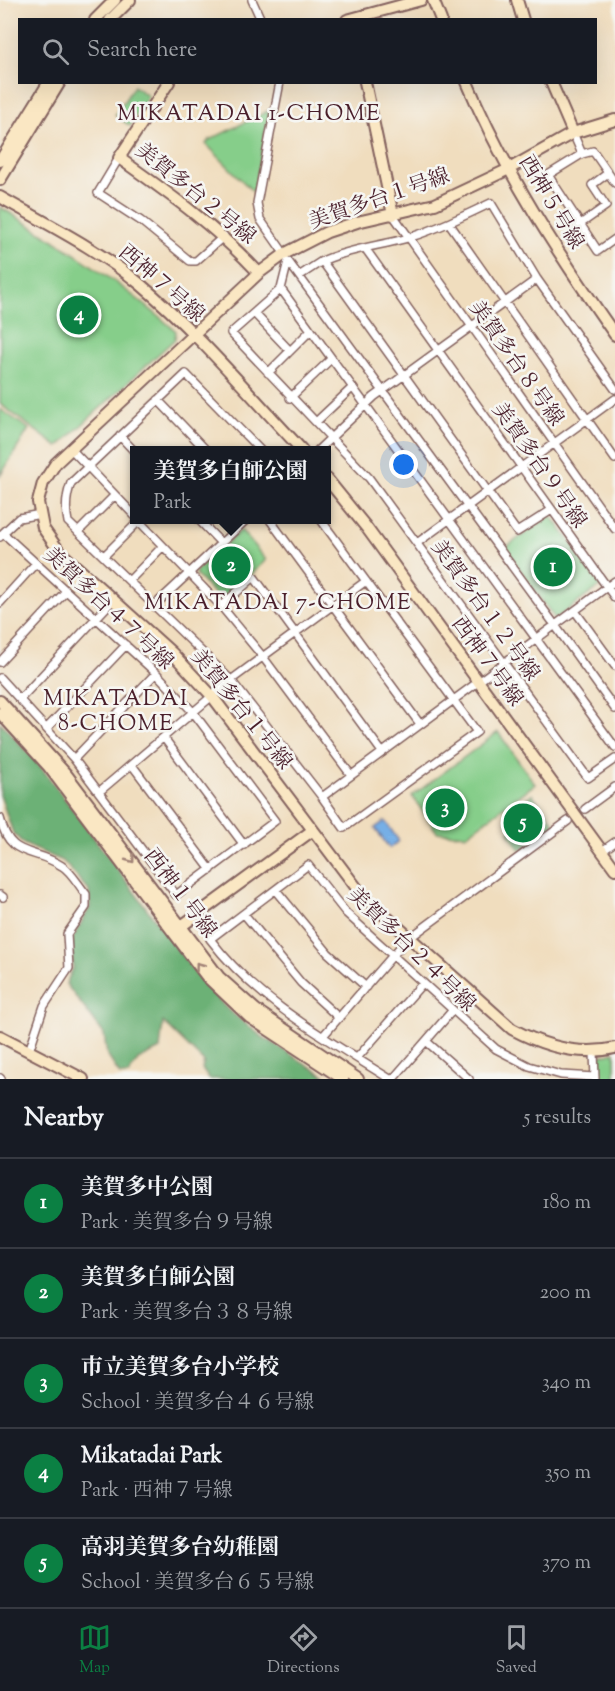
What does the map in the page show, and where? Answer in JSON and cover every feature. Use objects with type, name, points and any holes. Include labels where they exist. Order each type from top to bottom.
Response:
[{"type":"street","points":[[97,18],[115,0]]},
{"type":"street","points":[[112,18],[130,0]]},
{"type":"street","points":[[252,0],[260,18]]},
{"type":"street","points":[[354,18],[421,0]]},
{"type":"street","points":[[433,0],[440,18]]},
{"type":"street","points":[[517,0],[522,18]]},
{"type":"street","points":[[0,161],[48,84]]},
{"type":"street","points":[[0,180],[59,84]]},
{"type":"street","name":"美賀多台２号線","points":[[168,84],[119,159],[186,205],[224,236],[259,273]]},
{"type":"street","points":[[280,84],[257,203],[260,219],[281,249]]},
{"type":"street","points":[[365,84],[393,215]]},
{"type":"street","name":"西神５号線","points":[[468,84],[487,131],[551,243],[615,335]]},
{"type":"street","points":[[552,84],[582,154]]},
{"type":"street","name":"美賀多台１号線","points":[[615,120],[573,133],[509,169],[435,204],[357,222],[327,232],[286,254],[259,273],[56,463],[43,483],[38,502],[43,528],[59,551],[172,653],[212,696],[362,895],[412,936],[512,1029],[533,1041],[558,1049],[594,1052],[615,1048]]},
{"type":"street","points":[[615,183],[593,151],[582,154],[548,175],[598,251],[615,239]]},
{"type":"street","points":[[119,159],[98,194],[141,221],[190,261],[196,261],[224,236]]},
{"type":"street","points":[[579,225],[606,206],[591,185],[608,173]]},
{"type":"street","name":"西神７号線","points":[[0,197],[95,252],[139,283],[193,334],[298,446]]},
{"type":"street","points":[[300,276],[322,261],[340,253],[409,237],[449,223],[491,203],[537,279],[615,388]]},
{"type":"street","name":"美賀多台８号線","points":[[393,215],[615,529]]},
{"type":"street","points":[[449,223],[615,459]]},
{"type":"street","name":"美賀多台９号線","points":[[365,248],[550,511],[615,598]]},
{"type":"street","points":[[290,351],[254,313],[281,289],[288,261],[615,709]]},
{"type":"street","points":[[322,261],[517,532],[550,511]]},
{"type":"street","points":[[322,446],[365,406],[537,279]]},
{"type":"street","points":[[281,289],[615,747]]},
{"type":"street","name":"美賀多台１２号線","points":[[254,313],[231,333],[290,398],[332,437],[369,478],[588,778],[615,759]]},
{"type":"street","points":[[268,373],[311,330]]},
{"type":"street","points":[[290,398],[331,359]]},
{"type":"street","points":[[256,446],[186,374],[71,483],[66,495],[68,522],[156,604],[231,680],[344,828],[477,732],[325,524]]},
{"type":"street","points":[[316,422],[352,388]]},
{"type":"street","points":[[417,543],[615,399]]},
{"type":"street","points":[[158,400],[202,446]]},
{"type":"street","points":[[120,436],[130,447]]},
{"type":"street","points":[[71,449],[130,511]]},
{"type":"street","name":"西神７号線","points":[[331,485],[366,527],[615,869]]},
{"type":"street","points":[[78,532],[115,495]]},
{"type":"street","points":[[2,535],[19,518],[41,514]]},
{"type":"street","points":[[104,556],[133,524]]},
{"type":"street","points":[[142,524],[221,606],[263,657],[351,775]]},
{"type":"street","points":[[204,524],[221,543]]},
{"type":"street","points":[[156,604],[241,524]]},
{"type":"street","points":[[274,524],[420,724]]},
{"type":"street","name":"美賀多台４７号線","points":[[0,678],[48,727],[100,791],[176,895],[275,821],[192,712],[156,673],[36,563],[2,535]]},
{"type":"street","points":[[130,580],[163,546]]},
{"type":"street","points":[[0,603],[36,563]]},
{"type":"street","points":[[221,606],[254,577],[382,752]]},
{"type":"street","points":[[100,791],[231,680],[366,581]]},
{"type":"street","points":[[322,797],[615,581]]},
{"type":"street","points":[[0,662],[66,591]]},
{"type":"street","points":[[21,698],[114,599]]},
{"type":"street","points":[[575,611],[615,666]]},
{"type":"street","points":[[48,727],[126,645]]},
{"type":"street","points":[[74,759],[156,673]]},
{"type":"street","name":"西神１号線","points":[[0,701],[66,774],[177,929],[207,977],[249,1017],[343,1079]]},
{"type":"street","name":"西神１号線","points":[[0,713],[49,767],[177,929],[219,977],[237,995],[289,1034],[358,1079]]},
{"type":"street","points":[[164,738],[244,845]]},
{"type":"street","points":[[132,765],[210,870]]},
{"type":"street","points":[[585,809],[615,787]]},
{"type":"street","points":[[0,818],[4,834],[15,848],[63,866],[86,894],[86,907],[67,934],[69,968],[44,1006],[29,1051]]},
{"type":"street","points":[[323,1036],[412,936],[568,821]]},
{"type":"street","points":[[177,929],[313,830]]},
{"type":"street","points":[[602,851],[615,842]]},
{"type":"street","name":"美賀多台２４号線","points":[[392,1079],[272,1003],[231,967],[210,939],[308,865],[346,913],[496,1049],[529,1066],[561,1075],[595,1078]]},
{"type":"street","points":[[276,890],[328,953],[366,987]]},
{"type":"street","points":[[244,914],[301,983],[339,1018]]},
{"type":"street","points":[[357,1058],[422,984]]},
{"type":"street","points":[[392,1079],[452,1011]]},
{"type":"street","points":[[0,1036],[83,1079]]},
{"type":"street","points":[[426,1041],[468,1079]]},
{"type":"street","points":[[594,1052],[595,1078]]},
{"type":"green space","points":[[134,86],[148,96],[130,126],[115,115]]},
{"type":"green space","points":[[270,110],[254,193],[206,144],[209,140]]},
{"type":"green space","points":[[0,207],[91,265],[134,296],[176,331],[175,339],[58,447],[0,404]]},
{"type":"green space","points":[[0,409],[29,429],[0,476]]},
{"type":"green space","points":[[551,515],[602,585],[555,619],[505,548]]},
{"type":"green space","points":[[241,530],[266,560],[225,599],[220,600],[196,575],[196,571]]},
{"type":"green space","points":[[0,722],[40,766],[195,973],[227,1009],[261,1036],[330,1079],[209,1079],[202,1069],[204,1062],[163,1022],[160,1049],[138,1060],[128,1075],[120,1075],[107,1055],[104,1034],[66,984],[73,968],[72,940],[90,907],[89,891],[63,861],[24,844],[13,833],[0,795]]},
{"type":"green space","points":[[498,732],[535,784],[466,835],[437,832],[412,796]]},
{"type":"green space","points":[[532,794],[555,824],[520,850],[509,832],[526,819],[517,806]]},
{"type":"green space","points":[[615,1052],[615,1079],[599,1079],[598,1056]]},
{"type":"water","points":[[385,821],[399,841],[389,848],[375,828]]},
{"type":"place","name":"Mikatadai Park","points":[[79,315]]},
{"type":"place","name":"美賀多白師公園","points":[[231,566]]},
{"type":"place","name":"美賀多中公園","points":[[553,567]]},
{"type":"place","name":"市立美賀多台小学校","points":[[445,808]]},
{"type":"place","name":"高羽美賀多台幼稚園","points":[[523,823]]},
{"type":"district","name":"MIKATADAI 1-CHOME","points":[[249,112]]},
{"type":"district","name":"MIKATADAI 7-CHOME","points":[[278,601]]},
{"type":"district","name":"MIKATADAI 8-CHOME","points":[[116,710]]}]
